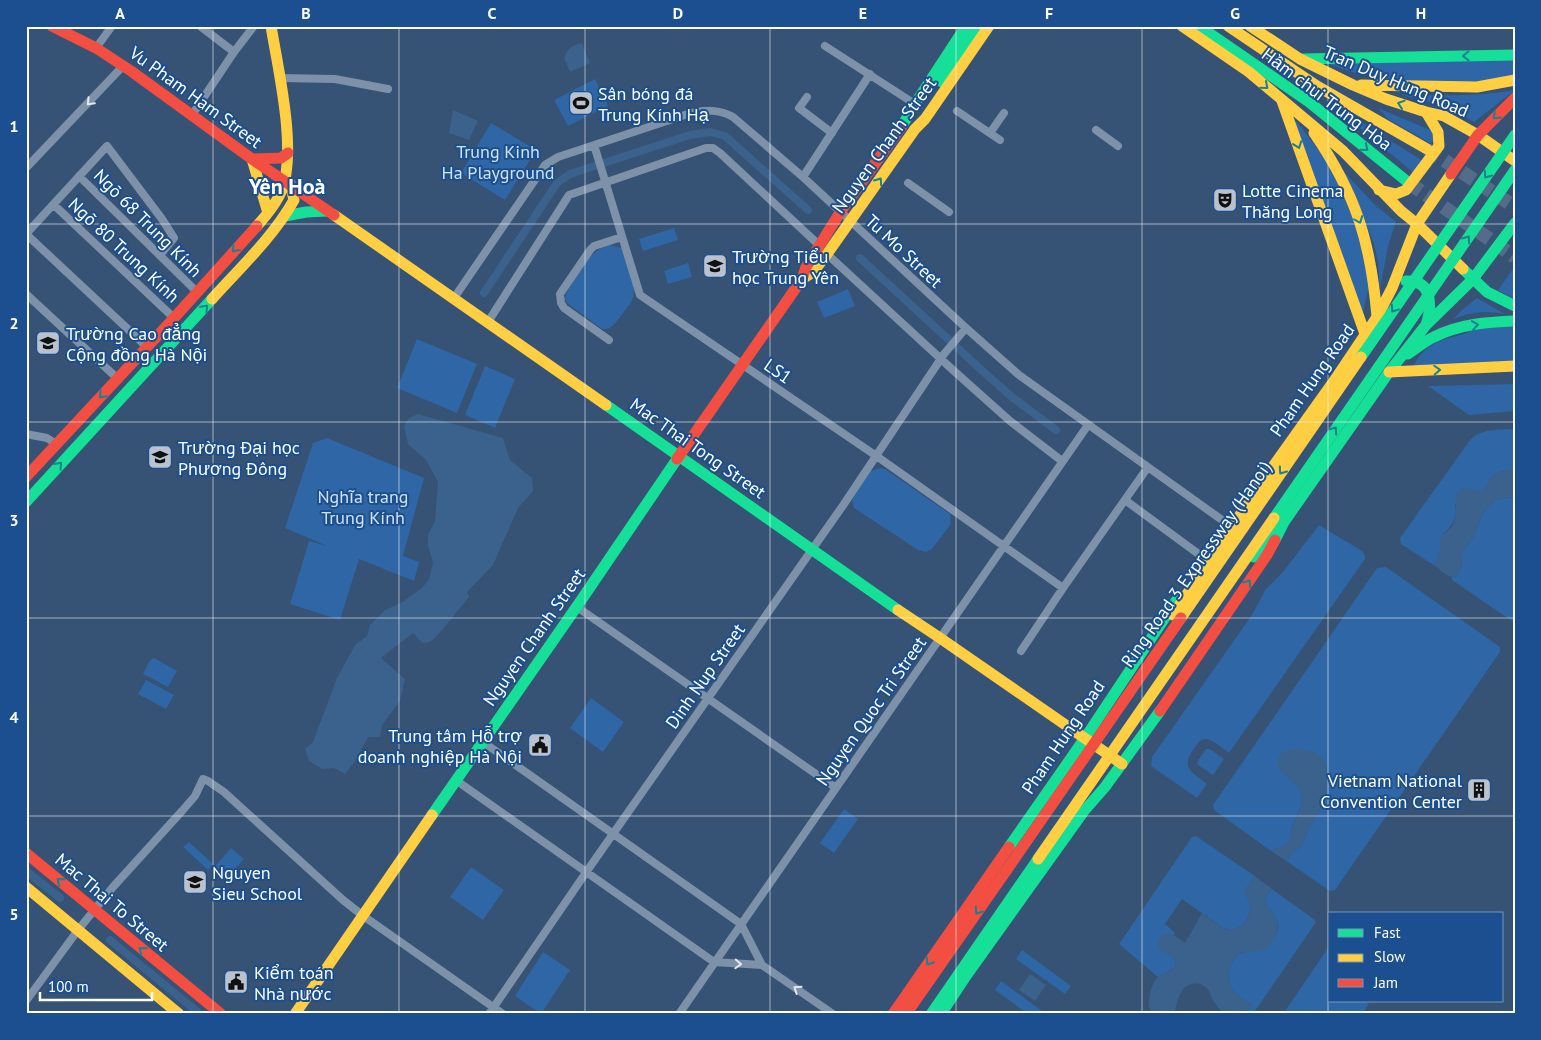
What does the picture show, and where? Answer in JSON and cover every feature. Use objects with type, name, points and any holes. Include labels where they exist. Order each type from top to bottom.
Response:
[{"type":"main road","name":"Vu Pham Ham Street","points":[[52,26],[96,48],[252,159],[287,180]]},
{"type":"main road","points":[[26,502],[256,252],[285,216],[294,200],[287,180],[288,154],[284,108],[271,26]]},
{"type":"main road","name":"Nguyen Chanh Street","points":[[295,1014],[743,366],[802,279],[806,267],[841,211],[906,121],[919,107],[966,26]]},
{"type":"main road","points":[[916,129],[919,107],[977,26]]},
{"type":"main road","name":"Nguyen Chanh Street","points":[[802,279],[813,272],[827,254],[925,119],[989,26]]},
{"type":"main road","points":[[1182,26],[1249,72],[1343,151],[1401,211],[1417,224],[1487,292],[1515,306]]},
{"type":"main road","name":"Hầm chui Trung Hòa","points":[[1199,26],[1309,102],[1409,183]]},
{"type":"main road","name":"Hầm chui Trung Hòa","points":[[1228,26],[1317,86],[1426,149]]},
{"type":"main road","name":"Tran Duy Hung Road","points":[[1250,26],[1300,59],[1353,85],[1386,99],[1444,116],[1478,135],[1515,161]]},
{"type":"main road","points":[[1300,59],[1515,54]]},
{"type":"main road","points":[[1353,85],[1478,86],[1515,80]]},
{"type":"main road","name":"Pham Hung Road","points":[[893,1014],[1085,738],[1204,558],[1258,488],[1377,317],[1392,288],[1417,224],[1478,135],[1515,98]]},
{"type":"main road","points":[[1282,100],[1365,334]]},
{"type":"main road","points":[[1380,190],[1396,194],[1406,190],[1439,146],[1440,137],[1426,112]]},
{"type":"main road","points":[[1302,117],[1342,177],[1363,231],[1374,281],[1377,317]]},
{"type":"main road","name":"Ring Road 3 Expressway (Hanoi)","points":[[906,1014],[1515,135]]},
{"type":"main road","points":[[268,213],[252,159],[281,158],[288,154]]},
{"type":"main road","name":"Ring Road 3 Expressway (Hanoi)","points":[[931,1014],[1515,170]]},
{"type":"main road","points":[[26,477],[174,318],[268,213],[287,180]]},
{"type":"main road","name":"Mac Thai Tong Street","points":[[287,180],[327,211],[454,298],[897,610],[1122,764]]},
{"type":"main road","points":[[285,216],[327,211]]},
{"type":"main road","points":[[1038,859],[1127,743],[1259,550],[1284,522],[1389,372],[1426,325],[1473,279],[1515,223]]},
{"type":"main road","points":[[1392,288],[1411,280],[1422,285],[1429,296],[1430,304],[1426,325]]},
{"type":"main road","points":[[1400,359],[1437,335],[1453,329],[1515,321]]},
{"type":"main road","points":[[1389,372],[1515,366]]},
{"type":"main road","points":[[1006,871],[1019,840],[1258,488]]},
{"type":"main road","points":[[941,1014],[971,968],[1078,819],[1122,764],[1268,555],[1284,522]]},
{"type":"main road","name":"Mac Thai To Street","points":[[26,854],[222,1014]]},
{"type":"main road","points":[[26,887],[180,1014]]},
{"type":"street","points":[[96,48],[112,26]]},
{"type":"street","points":[[200,26],[234,52]]},
{"type":"street","points":[[192,115],[234,52],[254,26]]},
{"type":"street","points":[[825,46],[919,107]]},
{"type":"street","points":[[26,168],[123,66]]},
{"type":"street","points":[[803,177],[870,74]]},
{"type":"street","points":[[279,78],[335,79],[388,89]]},
{"type":"street","points":[[807,97],[799,108],[832,133]]},
{"type":"street","name":"Tu Mo Street","points":[[454,298],[546,165],[558,157],[691,113],[706,110],[719,111],[733,117],[803,177],[1019,376],[1229,525]]},
{"type":"street","points":[[957,111],[1000,140]]},
{"type":"street","points":[[990,133],[1004,113]]},
{"type":"street","points":[[1096,130],[1118,146]]},
{"type":"street","name":"LS1","points":[[594,145],[640,296],[875,455],[1063,588]]},
{"type":"street","points":[[147,347],[26,234],[107,146],[174,238],[160,255]]},
{"type":"street","points":[[488,322],[566,197],[573,192],[703,149],[713,148],[720,153],[819,245]]},
{"type":"street","name":"Ngõ 68 Trung Kính","points":[[79,176],[196,292]]},
{"type":"street","points":[[908,183],[949,212]]},
{"type":"street","name":"Ngõ 80 Trung Kính","points":[[54,205],[174,318]]},
{"type":"street","points":[[609,340],[564,308],[561,303],[560,294],[594,246],[622,237]]},
{"type":"street","points":[[827,254],[942,356],[1010,421],[1062,461]]},
{"type":"street","points":[[26,294],[117,378]]},
{"type":"street","name":"Dinh Nup Street","points":[[491,1010],[586,871],[844,504],[942,356],[966,328]]},
{"type":"street","name":"Nguyen Quoc Tri Street","points":[[679,1014],[1002,546],[1088,425]]},
{"type":"street","points":[[26,434],[47,438],[56,444]]},
{"type":"street","points":[[1021,651],[1148,467]]},
{"type":"street","points":[[1126,500],[1204,558]]},
{"type":"street","points":[[577,607],[836,788]]},
{"type":"street","points":[[483,742],[741,924],[762,965],[833,1014]]},
{"type":"street","points":[[26,1001],[78,930],[164,832],[203,779],[224,792],[362,915],[491,1010],[503,1014]]},
{"type":"street","points":[[457,781],[714,962],[762,965]]},
{"type":"green space","points":[[1515,56],[1515,74],[1494,80],[1472,82],[1384,78],[1348,71],[1327,63]]},
{"type":"green space","name":"Sân bóng đá Trung Kính Hạ","points":[[595,79],[608,106],[568,126],[554,100]]},
{"type":"green space","points":[[1515,90],[1474,122],[1445,106],[1402,95],[1473,95]]},
{"type":"green space","points":[[1326,100],[1423,161],[1414,173]]},
{"type":"green space","points":[[1378,108],[1430,130],[1435,136],[1435,141],[1430,143],[1388,119]]},
{"type":"green space","points":[[1292,120],[1297,122],[1302,128],[1330,166],[1352,215],[1368,261],[1369,286],[1363,313]]},
{"type":"green space","name":"Trung Kinh Ha Playground","points":[[491,123],[536,150],[505,200],[461,173]]},
{"type":"green space","points":[[1345,173],[1375,205],[1396,222],[1388,246],[1380,289],[1378,261],[1374,244]]},
{"type":"green space","points":[[674,228],[678,240],[643,251],[639,239]]},
{"type":"green space","points":[[610,245],[622,248],[634,287],[634,293],[631,303],[614,324],[608,329],[602,329],[565,300],[566,294],[584,264],[595,252]]},
{"type":"green space","points":[[688,263],[692,277],[668,284],[664,271]]},
{"type":"green space","points":[[1515,266],[1515,299],[1498,290]]},
{"type":"green space","points":[[848,289],[855,306],[824,318],[817,302]]},
{"type":"green space","points":[[1477,298],[1505,314],[1478,312],[1453,319]]},
{"type":"green space","points":[[1515,327],[1515,363],[1413,367],[1427,349],[1444,339],[1480,328]]},
{"type":"green space","points":[[417,339],[477,364],[457,413],[397,388]]},
{"type":"green space","points":[[485,366],[515,379],[495,428],[465,415]]},
{"type":"green space","points":[[1515,384],[1515,411],[1469,415],[1428,386]]},
{"type":"green space","points":[[1515,429],[1515,468],[1497,473],[1491,478],[1483,491],[1471,489],[1455,504],[1454,520],[1440,542],[1440,555],[1435,563],[1438,568],[1401,544],[1400,538],[1470,440],[1480,433]]},
{"type":"green space","name":"Nghĩa trang Trung Kính","points":[[327,438],[424,478],[403,556],[419,562],[414,581],[359,559],[340,620],[290,604],[309,541],[327,546],[285,528],[313,443]]},
{"type":"green space","points":[[880,468],[885,469],[950,514],[951,524],[932,549],[926,552],[918,550],[854,508],[852,500],[870,471]]},
{"type":"green space","points":[[1508,497],[1515,498],[1515,623],[1452,580],[1452,577],[1456,577],[1463,563],[1463,552],[1473,537],[1483,513],[1495,500]]},
{"type":"green space","points":[[1319,525],[1362,551],[1365,559],[1229,753],[1208,739],[1199,741],[1188,759],[1191,771],[1207,784],[1197,798],[1151,766],[1152,757],[1252,615],[1266,589],[1283,572]]},
{"type":"green space","points":[[1386,567],[1500,647],[1500,652],[1335,890],[1330,891],[1286,861],[1301,846],[1320,809],[1327,788],[1326,764],[1281,770],[1299,787],[1302,800],[1292,827],[1289,842],[1271,851],[1214,810],[1213,805],[1377,568]]},
{"type":"green space","points":[[154,658],[177,671],[168,687],[143,674]]},
{"type":"green space","points":[[146,680],[174,695],[166,709],[138,694]]},
{"type":"green space","points":[[591,698],[624,722],[603,752],[570,728]]},
{"type":"green space","points":[[1206,749],[1210,749],[1224,759],[1213,775],[1198,765],[1197,762]]},
{"type":"green space","points":[[844,809],[858,819],[834,853],[820,843]]},
{"type":"green space","points":[[1196,836],[1255,876],[1245,891],[1250,905],[1249,915],[1242,926],[1235,930],[1229,930],[1223,928],[1182,899],[1165,924],[1175,933],[1174,935],[1167,934],[1176,962],[1174,968],[1158,977],[1119,944],[1192,837]]},
{"type":"green space","points":[[189,842],[213,864],[208,870],[183,847]]},
{"type":"green space","points":[[231,848],[244,859],[223,882],[211,871]]},
{"type":"green space","points":[[471,867],[504,890],[483,920],[450,897]]},
{"type":"green space","points":[[1272,889],[1316,922],[1253,1014],[1245,1014],[1252,1004],[1237,995],[1229,983],[1229,969],[1239,954],[1253,950],[1259,951],[1275,937],[1278,923],[1266,902],[1267,896]]},
{"type":"green space","points":[[1328,948],[1328,1002],[1366,1002],[1369,1004],[1362,1014],[1283,1014]]},
{"type":"green space","points":[[1022,950],[1071,986],[1065,994],[1016,959]]},
{"type":"green space","points":[[543,952],[570,970],[541,1014],[515,996]]},
{"type":"green space","points":[[1001,981],[1046,1014],[1028,1014],[995,990]]},
{"type":"shaded area","points":[[582,43],[590,63],[570,72],[564,58],[571,48]]},
{"type":"shaded area","points":[[453,110],[478,121],[469,140],[449,133]]},
{"type":"shaded area","points":[[418,414],[503,438],[510,460],[532,478],[533,491],[518,508],[493,565],[467,592],[469,597],[438,635],[430,642],[422,643],[413,633],[381,658],[405,679],[400,701],[382,725],[380,737],[368,737],[357,758],[345,774],[334,768],[322,769],[309,761],[305,749],[313,742],[337,678],[355,645],[367,636],[370,625],[385,610],[401,603],[422,588],[429,579],[433,563],[428,546],[428,535],[435,521],[438,482],[426,460],[408,444],[404,426],[409,418]]},
{"type":"shaded area","points":[[1515,468],[1515,498],[1508,497],[1495,500],[1483,513],[1473,537],[1463,552],[1463,563],[1456,577],[1444,573],[1435,563],[1440,552],[1440,538],[1453,525],[1456,516],[1456,495],[1463,488],[1483,491],[1495,474]]},
{"type":"shaded area","points":[[1299,749],[1314,752],[1323,759],[1326,764],[1327,788],[1320,809],[1301,846],[1286,861],[1271,851],[1284,845],[1291,837],[1302,796],[1298,787],[1279,767],[1278,762],[1281,754],[1288,750]]},
{"type":"shaded area","points":[[1255,876],[1272,889],[1267,896],[1266,902],[1276,918],[1278,926],[1276,935],[1268,947],[1262,950],[1239,954],[1229,969],[1229,983],[1237,995],[1252,1004],[1245,1014],[1225,1014],[1215,1004],[1209,991],[1199,984],[1188,985],[1182,991],[1174,1014],[1154,1014],[1151,1012],[1149,1003],[1155,981],[1174,968],[1176,962],[1173,957],[1159,949],[1158,942],[1160,938],[1163,935],[1169,934],[1185,943],[1202,913],[1226,929],[1233,930],[1240,927],[1246,921],[1250,910],[1245,891]]},
{"type":"shaded area","points":[[1030,974],[1046,985],[1035,1001],[1019,990]]},
{"type":"waterway","points":[[484,293],[557,183],[570,174],[690,135],[710,132],[725,136],[808,210]]},
{"type":"waterway","points":[[860,258],[988,376],[1012,397],[1056,430]]},
{"type":"waterway","points":[[26,871],[60,898]]},
{"type":"waterway","points":[[110,940],[200,1014]]},
{"type":"tunnel","points":[[1427,149],[1515,207]]},
{"type":"tunnel","points":[[1409,183],[1515,257]]},
{"type":"traffic: fast","points":[[902,126],[966,26]]},
{"type":"traffic: fast","points":[[942,82],[977,26]]},
{"type":"traffic: fast","points":[[1199,26],[1309,102],[1409,183]]},
{"type":"traffic: fast","points":[[1302,59],[1515,55]]},
{"type":"traffic: fast","points":[[1361,357],[1515,135]]},
{"type":"traffic: fast","points":[[1274,518],[1515,170]]},
{"type":"traffic: fast","points":[[285,216],[327,211]]},
{"type":"traffic: fast","points":[[1275,540],[1284,522],[1389,372],[1426,325],[1473,279],[1515,223]]},
{"type":"traffic: fast","points":[[1463,269],[1487,292],[1515,306]]},
{"type":"traffic: fast","points":[[1406,281],[1421,284],[1426,289],[1429,303],[1426,325]]},
{"type":"traffic: fast","points":[[26,502],[212,299]]},
{"type":"traffic: fast","points":[[1408,354],[1431,339],[1453,329],[1484,323],[1515,321]]},
{"type":"traffic: fast","points":[[606,405],[898,610]]},
{"type":"traffic: fast","points":[[432,815],[677,459]]},
{"type":"traffic: fast","points":[[1254,557],[1284,522]]},
{"type":"traffic: fast","points":[[1009,847],[1085,738],[1176,601]]},
{"type":"traffic: fast","points":[[941,1014],[1084,811],[1105,787],[1160,711]]},
{"type":"traffic: fast","points":[[931,1014],[1038,859]]},
{"type":"traffic: slow","points":[[257,226],[273,206],[281,192],[286,175],[288,156],[282,87],[271,26]]},
{"type":"traffic: slow","points":[[802,279],[813,272],[827,254],[915,129],[925,119],[989,26]]},
{"type":"traffic: slow","points":[[1182,26],[1249,72],[1343,151],[1401,211],[1463,269]]},
{"type":"traffic: slow","points":[[1228,26],[1317,86],[1427,149]]},
{"type":"traffic: slow","points":[[1250,26],[1300,59],[1353,85],[1386,99],[1444,116],[1478,135],[1515,161]]},
{"type":"traffic: slow","points":[[1361,85],[1477,87],[1515,80]]},
{"type":"traffic: slow","points":[[1282,101],[1365,334]]},
{"type":"traffic: slow","points":[[1379,190],[1396,194],[1406,190],[1439,146],[1438,132],[1426,112]]},
{"type":"traffic: slow","points":[[1314,133],[1341,177],[1359,220],[1371,266],[1377,317]]},
{"type":"traffic: slow","points":[[252,159],[268,213]]},
{"type":"traffic: slow","points":[[1252,496],[1377,317],[1392,288],[1417,224],[1451,174]]},
{"type":"traffic: slow","points":[[212,299],[256,251],[286,214],[294,200],[290,183]]},
{"type":"traffic: slow","points":[[334,215],[606,405]]},
{"type":"traffic: slow","points":[[1181,618],[1361,357]]},
{"type":"traffic: slow","points":[[1389,372],[1515,366]]},
{"type":"traffic: slow","points":[[1173,615],[1258,488]]},
{"type":"traffic: slow","points":[[1038,859],[1274,518]]},
{"type":"traffic: slow","points":[[898,610],[1122,764]]},
{"type":"traffic: slow","points":[[295,1014],[432,815]]},
{"type":"traffic: slow","points":[[26,887],[179,1014]]},
{"type":"traffic: jam","points":[[52,26],[96,48],[131,71],[252,159],[334,215]]},
{"type":"traffic: jam","points":[[1451,174],[1478,135],[1515,98]]},
{"type":"traffic: jam","points":[[677,459],[802,279],[806,267],[841,211],[902,126]]},
{"type":"traffic: jam","points":[[253,159],[281,158],[288,153]]},
{"type":"traffic: jam","points":[[26,477],[257,226]]},
{"type":"traffic: jam","points":[[1160,711],[1267,555],[1275,540]]},
{"type":"traffic: jam","points":[[1006,871],[1181,618]]},
{"type":"traffic: jam","points":[[893,1014],[1009,847]]},
{"type":"traffic: jam","points":[[26,853],[221,1014]]},
{"type":"traffic: jam","points":[[906,1014],[1006,871]]},
{"type":"place","name":"Sân bóng đá Trung Kính Hạ","points":[[581,103]]},
{"type":"place","name":"Lotte Cinema Thăng Long","points":[[1225,200]]},
{"type":"place","name":"Trường Tiểu học Trung Yên","points":[[715,266]]},
{"type":"place","name":"Trường Cao đẳng Cộng đồng Hà Nội","points":[[48,343]]},
{"type":"place","name":"Trường Đại học Phương Đông","points":[[160,457]]},
{"type":"place","name":"Trung tâm Hỗ trợ doanh nghiệp Hà Nội","points":[[540,745]]},
{"type":"place","name":"Vietnam National Convention Center","points":[[1479,790]]},
{"type":"place","name":"Nguyen Sieu School","points":[[195,882]]},
{"type":"place","name":"Kiểm toán Nhà nước","points":[[236,982]]},
{"type":"district","name":"Yên Hoà","points":[[287,186]]}]
